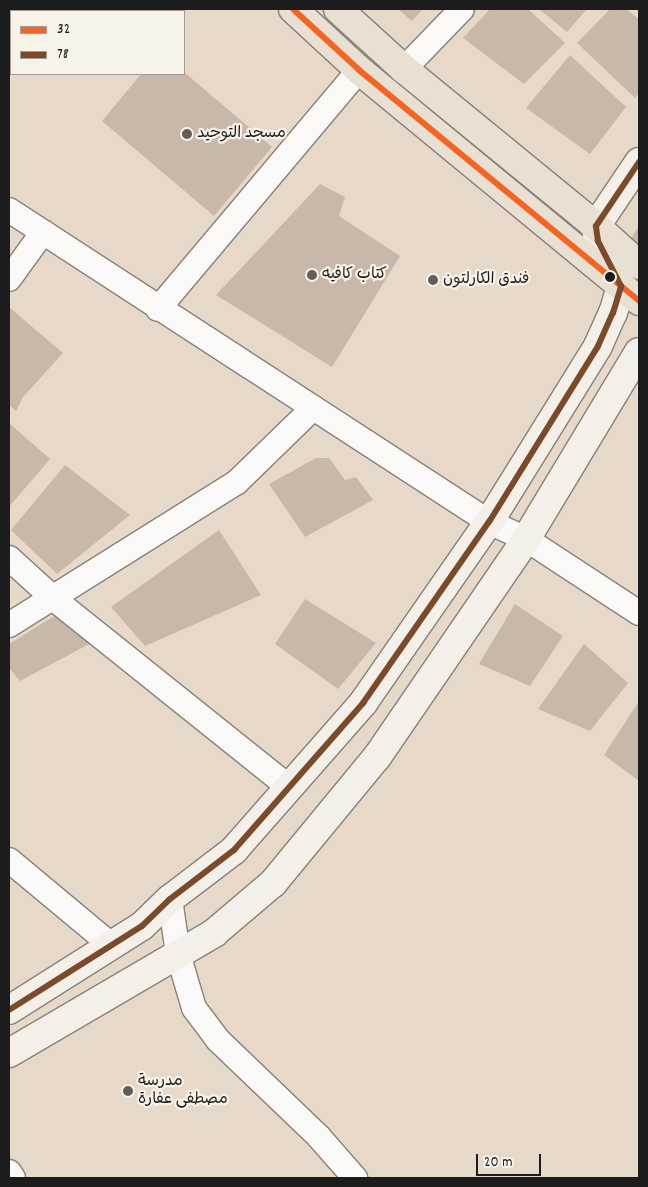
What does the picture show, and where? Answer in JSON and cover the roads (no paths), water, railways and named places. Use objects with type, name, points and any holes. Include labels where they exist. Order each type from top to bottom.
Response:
[{"type":"main road","points":[[293,9],[360,70],[630,293]]},
{"type":"main road","points":[[338,9],[404,69],[596,226],[639,265]]},
{"type":"street","points":[[404,69],[462,9]]},
{"type":"street","points":[[158,309],[360,70]]},
{"type":"street","points":[[9,1010],[142,926],[170,899],[234,850],[363,703],[489,522],[598,346],[613,313],[630,293],[601,248],[596,226],[639,162]]},
{"type":"street","points":[[9,210],[158,309],[489,522],[526,539],[639,613]]},
{"type":"street","points":[[9,279],[43,232]]},
{"type":"street","points":[[9,1053],[214,933],[273,883],[377,757],[526,539],[639,352]]},
{"type":"street","points":[[9,625],[237,482],[313,408]]},
{"type":"street","points":[[9,558],[54,598],[289,787]]},
{"type":"street","points":[[9,860],[111,946]]},
{"type":"street","points":[[170,899],[178,954],[194,1008],[218,1040],[313,1131],[355,1178]]},
{"type":"street","points":[[9,1172],[14,1178]]},
{"type":"place","name":"مسجد التوحيد","points":[[187,134]]},
{"type":"place","name":"كتاب كافيه","points":[[312,275]]},
{"type":"place","name":"فندق الكارلتون","points":[[433,280]]},
{"type":"place","name":"مدرسة مصطفى عفارة","points":[[128,1091]]}]
